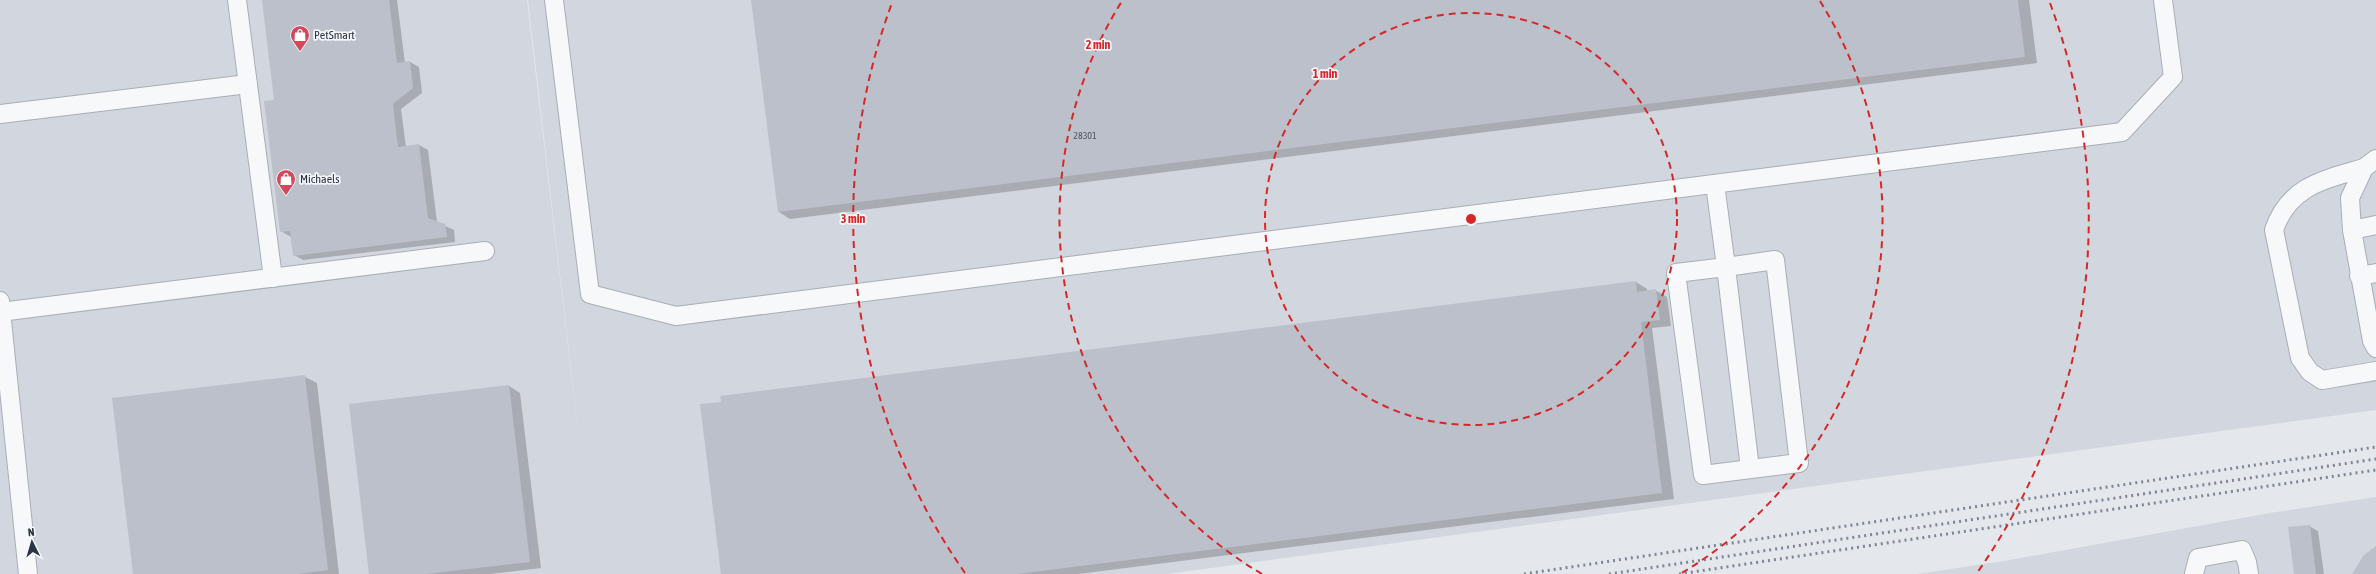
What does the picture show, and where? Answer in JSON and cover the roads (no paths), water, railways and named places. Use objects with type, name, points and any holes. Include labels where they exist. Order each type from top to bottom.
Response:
[{"type":"lane","points":[[237,0],[273,278]]},
{"type":"lane","points":[[554,0],[590,294],[676,316],[2122,132],[2173,77],[2163,0]]},
{"type":"lane","points":[[0,114],[248,84]]},
{"type":"lane","points":[[2370,163],[2350,198],[2352,230],[2368,274],[2373,329],[2372,341],[2376,348]]},
{"type":"lane","points":[[2370,163],[2328,178],[2295,195],[2280,214],[2274,230],[2300,358],[2310,372],[2322,380],[2376,371]]},
{"type":"lane","points":[[1715,184],[1750,469]]},
{"type":"lane","points":[[2352,230],[2376,225]]},
{"type":"lane","points":[[28,574],[0,308],[273,278],[485,251]]},
{"type":"lane","points":[[1775,260],[1799,463],[1703,475],[1676,273],[1726,267],[1775,260]]},
{"type":"lane","points":[[2194,574],[2193,568],[2198,558],[2242,550],[2247,562],[2249,574]]},
{"type":"railway","points":[[1524,574],[2376,447]]},
{"type":"railway","points":[[1609,574],[2376,459]]},
{"type":"railway","points":[[1679,574],[2376,470]]},
{"type":"place","name":"PetSmart","points":[[300,52]]},
{"type":"place","name":"Michaels","points":[[286,196]]}]
